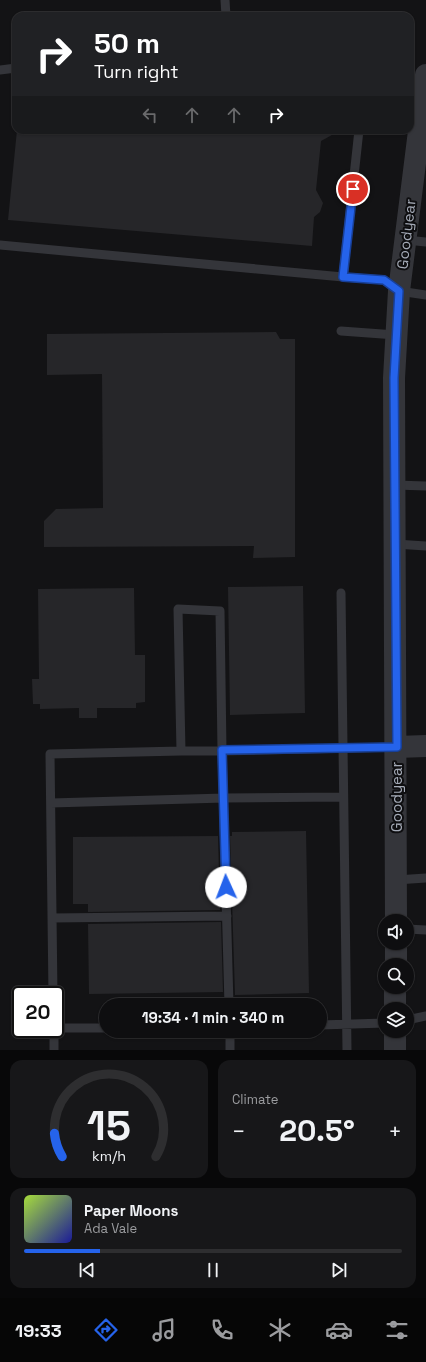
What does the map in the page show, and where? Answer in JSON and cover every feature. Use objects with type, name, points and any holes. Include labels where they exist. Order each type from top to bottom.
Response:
[{"type":"street","name":"Goodyear","points":[[396,914],[397,747],[394,378],[399,291],[416,241],[426,75]]},
{"type":"street","points":[[397,747],[426,746]]},
{"type":"street","points":[[395,1038],[395,1050]]},
{"type":"lane","points":[[225,0],[226,12]]},
{"type":"lane","points":[[0,70],[12,68]]},
{"type":"lane","points":[[343,277],[359,134]]},
{"type":"lane","points":[[0,245],[384,280],[399,291],[426,295]]},
{"type":"lane","points":[[341,331],[396,335]]},
{"type":"lane","points":[[394,485],[426,486]]},
{"type":"lane","points":[[395,544],[426,546]]},
{"type":"lane","points":[[341,593],[342,797],[347,1050]]},
{"type":"lane","points":[[181,751],[178,609],[220,611],[222,750],[230,998]]},
{"type":"lane","points":[[53,986],[50,754],[397,747]]},
{"type":"lane","points":[[51,803],[224,798],[342,797]]},
{"type":"lane","points":[[396,880],[426,878]]},
{"type":"lane","points":[[52,918],[227,916]]},
{"type":"lane","points":[[414,929],[426,930]]},
{"type":"lane","points":[[414,1019],[426,1016]]},
{"type":"lane","points":[[327,1025],[378,1023]]},
{"type":"lane","points":[[64,1029],[99,1028]]},
{"type":"lane","points":[[54,1038],[54,1050]]},
{"type":"lane","points":[[230,1038],[230,1050]]},
{"type":"building","points":[[17,134],[334,134],[321,141],[316,190],[323,203],[320,212],[314,217],[312,246],[8,220]]},
{"type":"building","points":[[276,332],[280,339],[295,339],[295,557],[253,558],[254,546],[44,547],[44,521],[56,509],[103,508],[102,374],[47,375],[47,334]]},
{"type":"building","points":[[303,586],[305,713],[230,715],[228,587]]},
{"type":"building","points":[[134,588],[135,655],[145,655],[145,702],[136,703],[136,708],[97,708],[97,718],[79,718],[79,708],[40,709],[40,704],[33,704],[32,679],[39,679],[38,589]]},
{"type":"building","points":[[306,831],[309,993],[235,995],[230,836],[232,836],[232,832]]},
{"type":"building","points":[[218,836],[220,910],[88,912],[88,904],[73,904],[73,837]]},
{"type":"building","points":[[221,922],[223,992],[89,994],[88,924]]},
{"type":"route","points":[[226,887],[222,750],[397,747],[394,378],[399,291],[384,280],[343,277],[353,189]]}]
